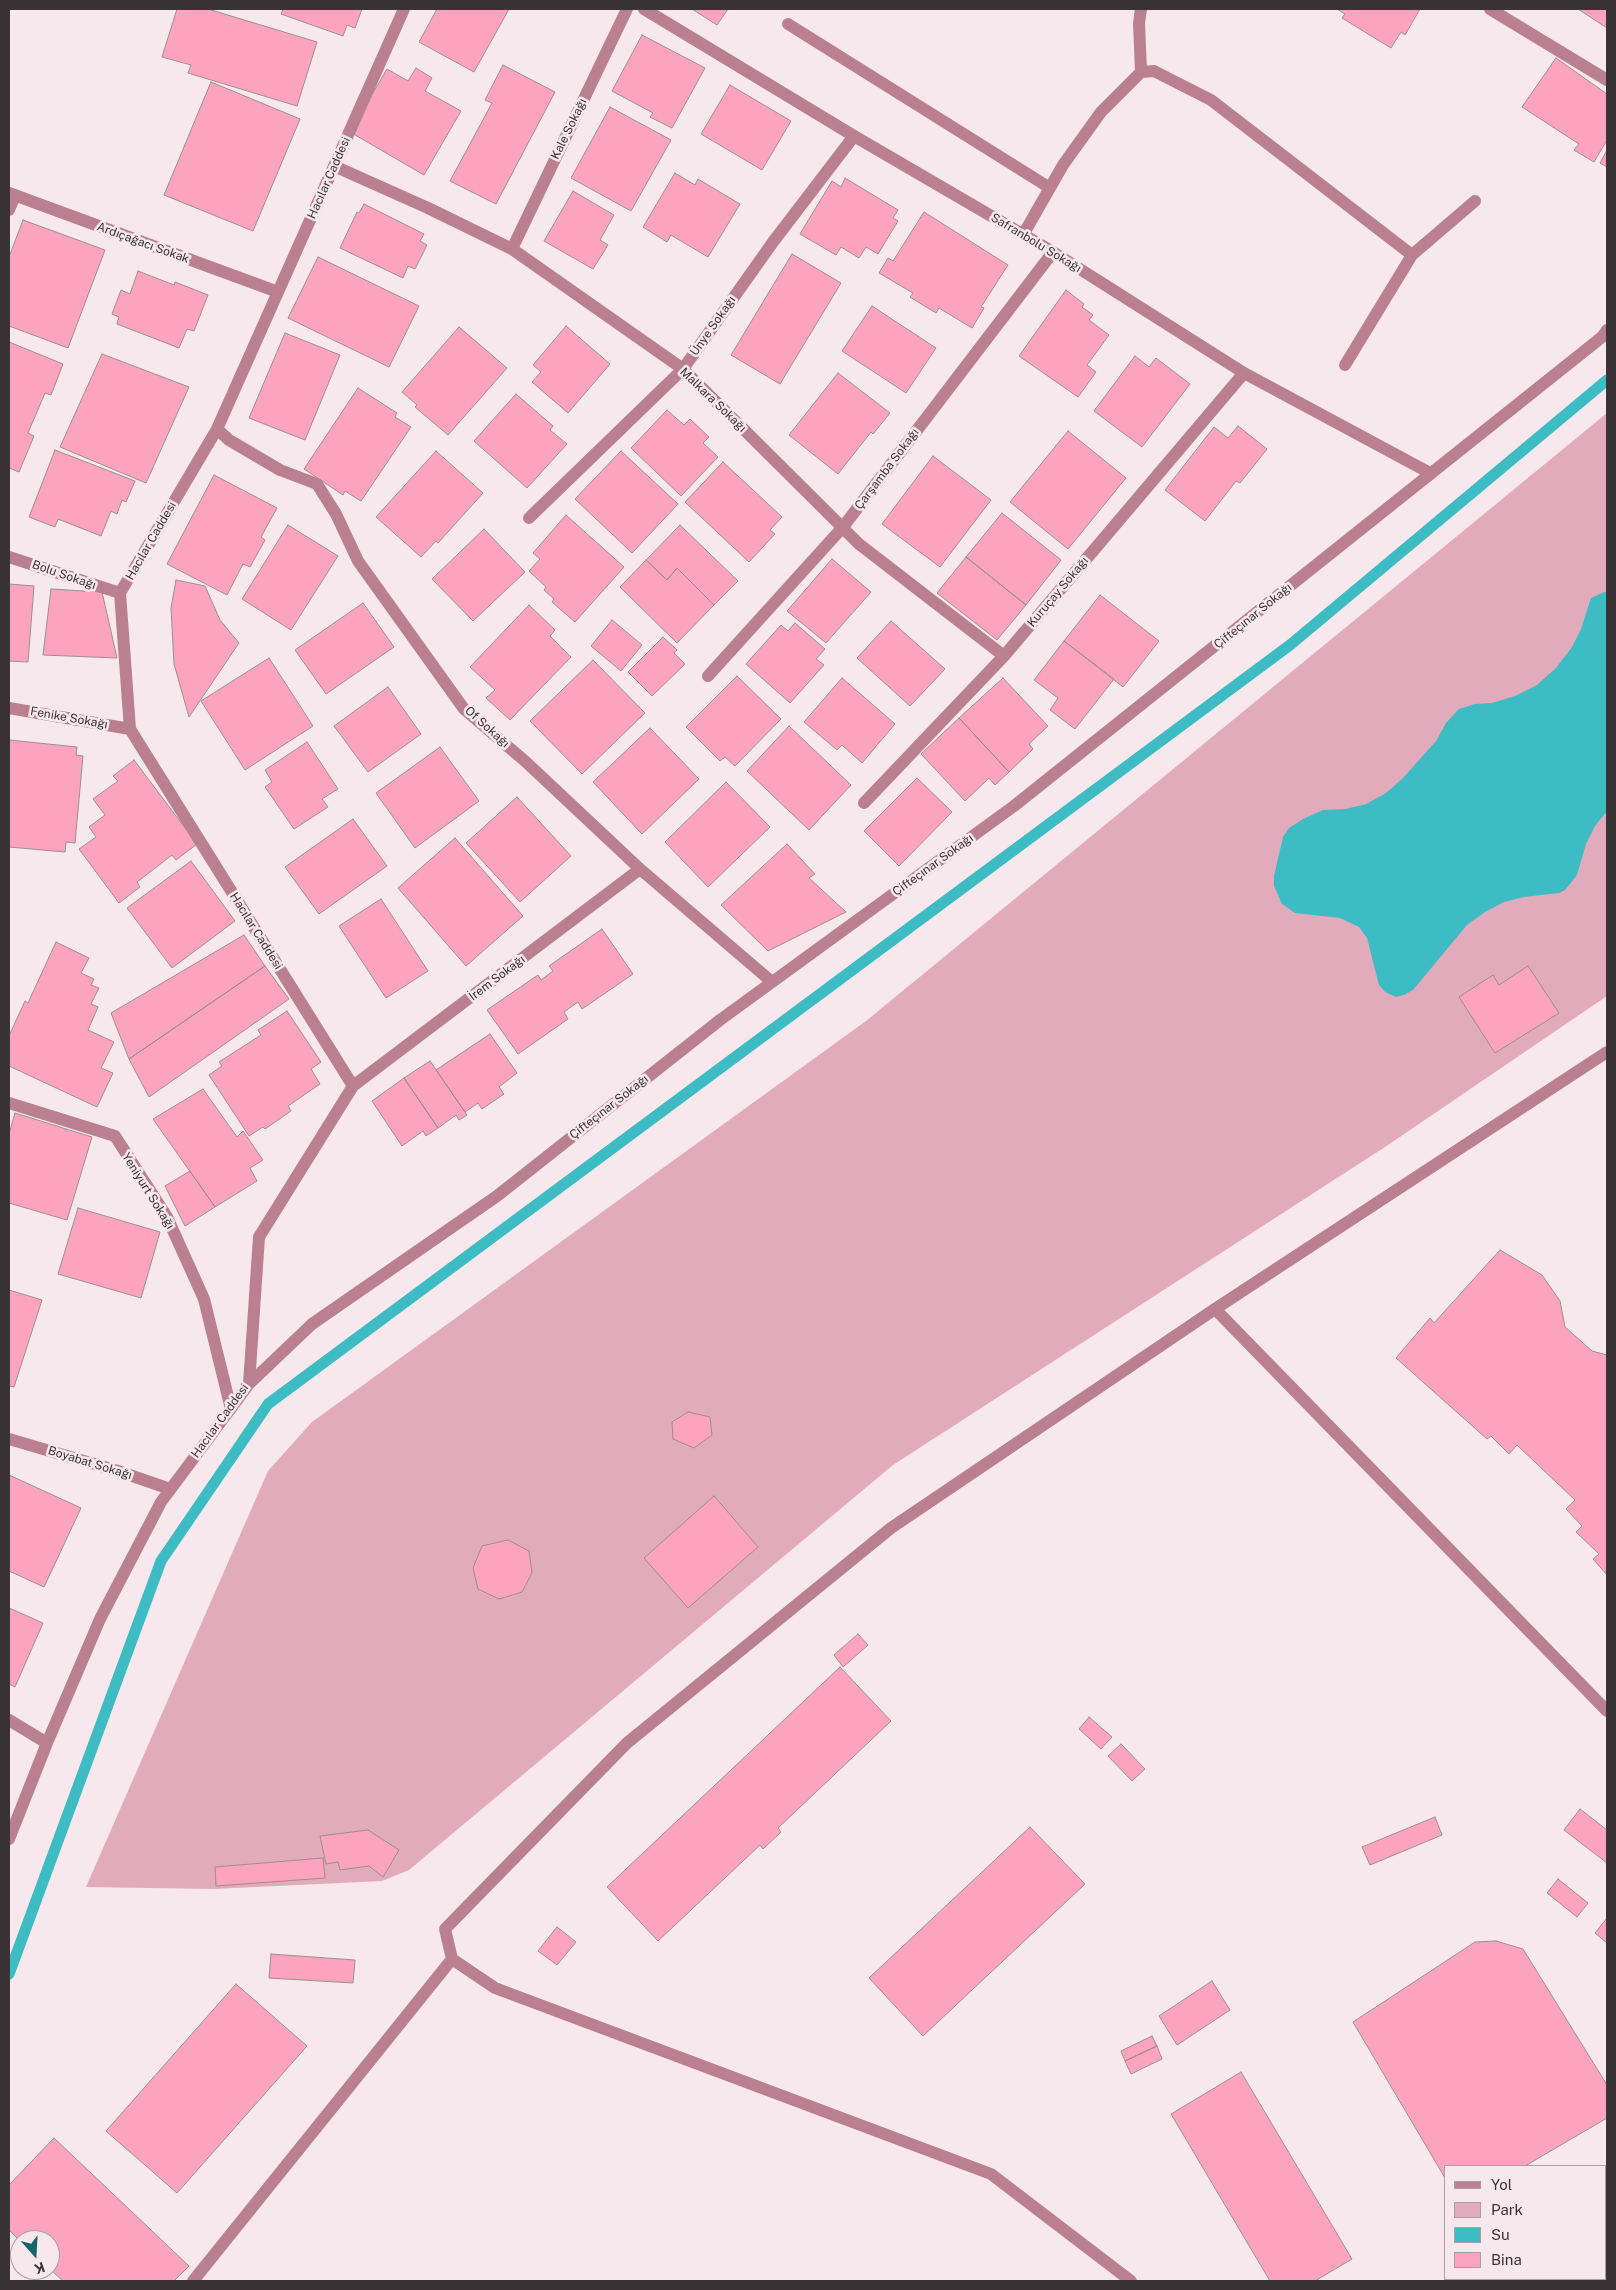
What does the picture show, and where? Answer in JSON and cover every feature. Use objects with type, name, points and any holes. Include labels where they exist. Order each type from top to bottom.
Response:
[{"type":"street","name":"Hacılar Caddesi","points":[[9,1840],[47,1742],[100,1619],[170,1489],[248,1384],[259,1237],[354,1086],[130,729],[120,594],[217,429],[404,9]]},
{"type":"street","name":"Kale Sokağı","points":[[512,249],[627,9]]},
{"type":"street","name":"Safranbolu Sokağı","points":[[644,9],[854,136],[1053,252],[1244,373],[1430,473]]},
{"type":"street","points":[[1141,9],[1139,23],[1141,72]]},
{"type":"street","points":[[1490,9],[1607,80]]},
{"type":"street","points":[[788,24],[1050,188]]},
{"type":"street","points":[[1023,235],[1063,165],[1101,112],[1141,72],[1154,71],[1211,100],[1412,255]]},
{"type":"street","name":"Ünye Sokağı","points":[[529,518],[683,369],[773,242],[854,136]]},
{"type":"street","name":"Malkara Sokağı","points":[[334,166],[428,208],[512,249],[683,369],[859,544],[1004,656]]},
{"type":"street","points":[[9,210],[12,194]]},
{"type":"street","name":"Ardıçağacı Sokak","points":[[12,194],[278,292]]},
{"type":"street","points":[[1345,365],[1412,255],[1475,201]]},
{"type":"street","name":"Çarşamba Sokağı","points":[[708,676],[843,527],[1053,252]]},
{"type":"street","name":"Çifteçınar Sokağı","points":[[248,1384],[312,1324],[497,1196],[720,1020],[1014,806],[1602,337],[1607,330]]},
{"type":"street","name":"Kuruçay Sokağı","points":[[864,803],[1004,656],[1244,373]]},
{"type":"street","name":"Of Sokağı","points":[[217,429],[228,440],[280,470],[317,484],[336,514],[358,561],[464,708],[526,762],[640,869],[772,982]]},
{"type":"street","name":"Bolu Sokağı","points":[[9,557],[120,594]]},
{"type":"street","name":"Fenike Sokağı","points":[[9,708],[130,729]]},
{"type":"street","name":"İrem Sokağı","points":[[354,1086],[640,869]]},
{"type":"street","points":[[1131,2281],[991,2174],[495,1988],[452,1959],[445,1929],[627,1743],[891,1528],[1215,1309],[1607,1052]]},
{"type":"street","name":"Yeniyurt Sokağı","points":[[9,1103],[114,1136],[168,1217],[204,1299],[231,1409]]},
{"type":"street","points":[[1215,1309],[1607,1711]]},
{"type":"street","name":"Boyabat Sokağı","points":[[9,1439],[118,1471],[170,1489]]},
{"type":"street","points":[[9,1720],[47,1742]]},
{"type":"street","points":[[193,2281],[452,1959]]},
{"type":"green space","points":[[1607,413],[1607,996],[1388,1145],[893,1465],[409,1870],[382,1881],[214,1889],[86,1887],[268,1471],[312,1422],[866,1021]]},
{"type":"water","points":[[1607,591],[1607,811],[1595,826],[1586,844],[1577,875],[1565,890],[1559,893],[1524,897],[1504,902],[1485,912],[1467,925],[1413,990],[1396,997],[1385,992],[1379,985],[1367,938],[1359,927],[1340,918],[1295,913],[1282,904],[1274,886],[1274,876],[1283,837],[1289,828],[1323,810],[1346,809],[1366,804],[1386,793],[1403,778],[1436,741],[1446,723],[1459,709],[1475,704],[1492,703],[1515,696],[1537,685],[1556,668],[1572,647],[1581,629],[1591,598]]},
{"type":"building","points":[[177,9],[208,9],[317,42],[297,106],[188,73],[191,65],[162,57]]},
{"type":"building","points":[[283,9],[362,9],[355,28],[347,25],[343,36],[281,14]]},
{"type":"building","points":[[437,9],[509,9],[474,72],[419,42]]},
{"type":"building","points":[[692,9],[728,9],[717,25]]},
{"type":"building","points":[[1337,9],[1420,9],[1405,35],[1401,32],[1391,48],[1342,18],[1345,14]]},
{"type":"building","points":[[1578,9],[1607,9],[1607,28]]},
{"type":"building","points":[[642,35],[705,68],[672,128],[650,117],[653,113],[612,91]]},
{"type":"building","points":[[1556,58],[1607,94],[1607,140],[1594,162],[1574,150],[1579,144],[1522,107]]},
{"type":"building","points":[[503,65],[555,92],[496,204],[450,181],[492,103],[485,100]]},
{"type":"building","points":[[416,68],[432,78],[425,91],[461,111],[424,175],[350,132],[387,69],[408,81]]},
{"type":"building","points":[[211,82],[300,119],[253,231],[164,195]]},
{"type":"building","points":[[730,85],[791,121],[762,170],[701,134]]},
{"type":"building","points":[[610,107],[671,140],[631,211],[571,178]]},
{"type":"building","points":[[1607,150],[1607,167],[1600,163]]},
{"type":"building","points":[[675,173],[695,185],[698,179],[740,204],[708,257],[671,235],[667,242],[643,227]]},
{"type":"building","points":[[845,178],[898,210],[893,218],[898,221],[878,254],[866,247],[859,258],[841,247],[836,255],[800,234],[832,181],[841,187]]},
{"type":"building","points":[[573,191],[614,215],[600,240],[608,245],[593,269],[544,241]]},
{"type":"building","points":[[364,204],[424,234],[420,241],[427,245],[415,269],[408,266],[403,278],[340,248],[357,212],[359,213]]},
{"type":"building","points":[[924,212],[1008,265],[981,307],[984,308],[972,328],[939,308],[936,313],[910,297],[913,293],[879,273],[888,258],[893,261]]},
{"type":"building","points":[[23,220],[105,250],[68,348],[9,326],[9,257]]},
{"type":"building","points":[[792,254],[841,283],[780,384],[731,355]]},
{"type":"building","points":[[318,257],[419,306],[389,367],[288,318]]},
{"type":"building","points":[[138,271],[174,285],[175,282],[208,295],[194,331],[187,329],[179,348],[117,324],[119,317],[112,314],[121,290],[130,294]]},
{"type":"building","points":[[1066,290],[1084,304],[1082,307],[1093,315],[1089,320],[1109,335],[1087,365],[1096,372],[1078,397],[1019,356]]},
{"type":"building","points":[[872,306],[936,348],[906,393],[842,351]]},
{"type":"building","points":[[566,326],[610,364],[568,413],[532,382],[541,372],[533,365]]},
{"type":"building","points":[[459,327],[507,368],[448,435],[415,407],[417,405],[402,392]]},
{"type":"building","points":[[285,333],[340,355],[305,440],[249,418]]},
{"type":"building","points":[[9,342],[63,364],[51,395],[45,393],[28,433],[34,436],[19,472],[9,468]]},
{"type":"building","points":[[102,354],[189,387],[146,483],[60,447]]},
{"type":"building","points":[[1135,356],[1149,367],[1156,358],[1190,384],[1142,447],[1094,411]]},
{"type":"building","points":[[838,373],[890,413],[873,434],[871,432],[838,474],[789,435]]},
{"type":"building","points":[[358,388],[397,413],[395,417],[411,427],[361,501],[345,491],[343,495],[304,469]]},
{"type":"building","points":[[516,394],[553,426],[550,430],[567,444],[527,488],[474,441]]},
{"type":"building","points":[[667,410],[684,425],[690,419],[709,437],[703,443],[718,457],[681,496],[631,448]]},
{"type":"building","points":[[1238,426],[1267,449],[1240,483],[1236,481],[1205,521],[1165,490],[1214,427],[1228,438]]},
{"type":"building","points":[[1068,431],[1126,478],[1068,549],[1010,502]]},
{"type":"building","points":[[55,450],[135,481],[126,502],[122,500],[117,514],[111,511],[101,536],[58,519],[55,527],[29,517]]},
{"type":"building","points":[[436,451],[483,493],[438,543],[436,541],[421,557],[376,517]]},
{"type":"building","points":[[621,451],[678,504],[632,553],[575,499]]},
{"type":"building","points":[[933,456],[991,500],[940,567],[882,524]]},
{"type":"building","points":[[723,462],[782,517],[770,530],[775,534],[749,562],[685,502]]},
{"type":"building","points":[[214,475],[277,508],[261,537],[265,540],[250,567],[243,564],[227,595],[167,564]]},
{"type":"building","points":[[1002,513],[1061,560],[1026,605],[966,557]]},
{"type":"building","points":[[566,515],[624,567],[575,622],[552,602],[554,599],[544,590],[546,587],[529,571],[540,559],[533,553]]},
{"type":"building","points":[[288,525],[338,556],[291,630],[242,599]]},
{"type":"building","points":[[680,525],[738,581],[714,605],[677,568],[667,580],[646,560]]},
{"type":"building","points":[[484,529],[525,572],[473,621],[432,579]]},
{"type":"building","points":[[966,557],[1026,605],[997,640],[937,593]]},
{"type":"building","points":[[832,559],[871,592],[826,643],[787,611]]},
{"type":"building","points":[[646,560],[667,580],[677,568],[714,605],[677,643],[620,587]]},
{"type":"building","points":[[176,580],[205,586],[220,620],[239,643],[189,717],[174,664],[171,608]]},
{"type":"building","points":[[9,584],[34,586],[28,662],[9,661]]},
{"type":"building","points":[[51,589],[102,592],[117,658],[43,655]]},
{"type":"building","points":[[1100,595],[1159,641],[1123,687],[1064,641]]},
{"type":"building","points":[[363,603],[394,647],[326,694],[295,650]]},
{"type":"building","points":[[529,605],[555,630],[550,636],[571,657],[510,720],[486,698],[495,690],[470,667]]},
{"type":"building","points":[[612,620],[642,645],[621,671],[591,646]]},
{"type":"building","points":[[891,621],[945,669],[910,706],[857,658]]},
{"type":"building","points":[[795,623],[825,649],[816,659],[824,665],[790,703],[746,664],[781,625],[788,631]]},
{"type":"building","points":[[663,637],[677,650],[674,653],[685,664],[652,696],[628,672]]},
{"type":"building","points":[[1064,641],[1114,679],[1075,729],[1050,710],[1058,698],[1034,680]]},
{"type":"building","points":[[269,658],[313,726],[245,770],[201,701]]},
{"type":"building","points":[[593,660],[645,713],[582,774],[530,721]]},
{"type":"building","points":[[737,676],[781,719],[735,766],[725,757],[720,761],[686,727]]},
{"type":"building","points":[[842,678],[895,724],[862,763],[842,745],[837,750],[804,722]]},
{"type":"building","points":[[1003,678],[1048,726],[1029,744],[1033,749],[1009,772],[959,718]]},
{"type":"building","points":[[388,687],[421,734],[368,772],[334,726]]},
{"type":"building","points":[[959,718],[1009,772],[995,785],[989,778],[965,801],[921,754]]},
{"type":"building","points":[[789,726],[851,785],[809,830],[747,771]]},
{"type":"building","points":[[650,728],[699,779],[642,834],[593,782]]},
{"type":"building","points":[[9,740],[77,747],[76,755],[83,756],[75,843],[66,842],[65,852],[9,847]]},
{"type":"building","points":[[307,742],[338,789],[322,799],[328,807],[294,829],[265,787],[272,782],[265,770]]},
{"type":"building","points":[[440,747],[479,801],[415,848],[376,793]]},
{"type":"building","points":[[134,760],[197,844],[176,860],[172,855],[137,882],[140,887],[119,903],[79,849],[96,837],[89,827],[105,815],[93,799],[118,781],[113,776]]},
{"type":"building","points":[[917,778],[952,812],[899,866],[864,831]]},
{"type":"building","points":[[726,782],[770,827],[708,887],[665,842]]},
{"type":"building","points":[[517,797],[571,856],[520,902],[466,843]]},
{"type":"building","points":[[353,819],[387,866],[319,914],[285,867]]},
{"type":"building","points":[[455,838],[523,916],[466,966],[398,888]]},
{"type":"building","points":[[787,844],[815,874],[809,878],[846,912],[768,951],[721,905]]},
{"type":"building","points":[[191,861],[235,921],[172,968],[127,908]]},
{"type":"building","points":[[381,899],[428,971],[386,998],[339,926]]},
{"type":"building","points":[[602,929],[633,974],[582,1009],[578,1002],[564,1012],[568,1019],[518,1054],[487,1010],[538,975],[541,980],[553,971],[549,966]]},
{"type":"building","points":[[244,935],[265,966],[129,1059],[111,1013]]},
{"type":"building","points":[[56,942],[89,958],[81,973],[94,979],[91,985],[99,988],[91,1004],[98,1007],[88,1030],[114,1042],[101,1068],[113,1073],[97,1107],[9,1066],[9,1036],[25,1001],[28,1003]]},
{"type":"building","points":[[265,966],[289,999],[149,1097],[129,1059]]},
{"type":"building","points":[[1528,966],[1559,1013],[1495,1053],[1459,997],[1493,975],[1499,985]]},
{"type":"building","points":[[287,1011],[321,1062],[311,1069],[320,1084],[288,1106],[291,1111],[265,1129],[263,1127],[249,1136],[209,1075],[222,1066],[219,1062],[261,1035],[258,1030]]},
{"type":"building","points":[[490,1034],[517,1073],[499,1087],[504,1094],[482,1109],[478,1103],[465,1112],[436,1070]]},
{"type":"building","points":[[430,1061],[467,1115],[459,1120],[456,1115],[438,1128],[404,1078]]},
{"type":"building","points":[[404,1078],[438,1128],[426,1136],[423,1131],[402,1146],[372,1101]]},
{"type":"building","points":[[203,1089],[237,1137],[243,1131],[263,1160],[250,1168],[257,1181],[215,1207],[153,1119]]},
{"type":"building","points":[[15,1113],[92,1137],[67,1220],[9,1203],[9,1134]]},
{"type":"building","points":[[190,1171],[215,1207],[185,1226],[165,1186]]},
{"type":"building","points":[[78,1208],[160,1232],[141,1298],[58,1274]]},
{"type":"building","points":[[1500,1250],[1542,1275],[1560,1301],[1565,1327],[1592,1351],[1607,1355],[1607,1575],[1593,1559],[1599,1554],[1576,1532],[1582,1526],[1566,1509],[1575,1500],[1517,1445],[1509,1454],[1491,1436],[1487,1439],[1396,1358],[1430,1318],[1434,1323]]},
{"type":"building","points":[[9,1290],[42,1300],[14,1387],[9,1386]]},
{"type":"building","points":[[688,1412],[710,1417],[712,1435],[694,1448],[673,1439],[672,1422]]},
{"type":"building","points":[[9,1475],[81,1508],[44,1587],[9,1571]]},
{"type":"building","points":[[714,1496],[758,1547],[688,1608],[644,1558]]},
{"type":"building","points":[[508,1540],[529,1551],[532,1573],[522,1592],[499,1599],[478,1589],[473,1568],[482,1546]]},
{"type":"building","points":[[9,1608],[43,1623],[15,1687],[9,1684]]},
{"type":"building","points":[[858,1634],[868,1645],[843,1667],[834,1655]]},
{"type":"building","points":[[840,1667],[891,1721],[778,1828],[781,1832],[763,1849],[760,1845],[658,1941],[607,1887]]},
{"type":"building","points":[[1089,1717],[1112,1737],[1101,1749],[1079,1729]]},
{"type":"building","points":[[1121,1744],[1145,1769],[1132,1781],[1108,1756]]},
{"type":"building","points":[[1580,1809],[1607,1830],[1607,1863],[1564,1830]]},
{"type":"building","points":[[1435,1817],[1442,1835],[1370,1865],[1362,1847]]},
{"type":"building","points":[[1030,1827],[1085,1884],[923,2036],[869,1978]]},
{"type":"building","points":[[368,1830],[399,1850],[383,1877],[369,1866],[340,1870],[338,1862],[326,1864],[320,1836]]},
{"type":"building","points":[[323,1858],[325,1878],[216,1886],[215,1867]]},
{"type":"building","points":[[1558,1879],[1588,1903],[1577,1917],[1547,1893]]},
{"type":"building","points":[[1607,1918],[1607,1943],[1595,1933]]},
{"type":"building","points":[[557,1927],[576,1942],[557,1965],[538,1951]]},
{"type":"building","points":[[1496,1941],[1523,1949],[1607,2085],[1607,2118],[1527,2165],[1444,2165],[1444,2176],[1353,2022],[1475,1942]]},
{"type":"building","points":[[271,1954],[355,1960],[353,1983],[269,1978]]},
{"type":"building","points":[[1212,1981],[1230,2010],[1177,2045],[1159,2016]]},
{"type":"building","points":[[236,1984],[307,2046],[177,2193],[106,2131]]},
{"type":"building","points":[[1152,2036],[1157,2046],[1125,2061],[1121,2051]]},
{"type":"building","points":[[1157,2046],[1162,2059],[1131,2074],[1125,2061]]},
{"type":"building","points":[[1241,2072],[1352,2259],[1315,2281],[1270,2281],[1171,2114]]},
{"type":"building","points":[[54,2138],[189,2266],[174,2281],[63,2281],[60,2278],[60,2230],[10,2231],[9,2185]]},
{"type":"waterway","points":[[9,1974],[161,1561],[268,1404],[1290,645],[1607,380]]}]
